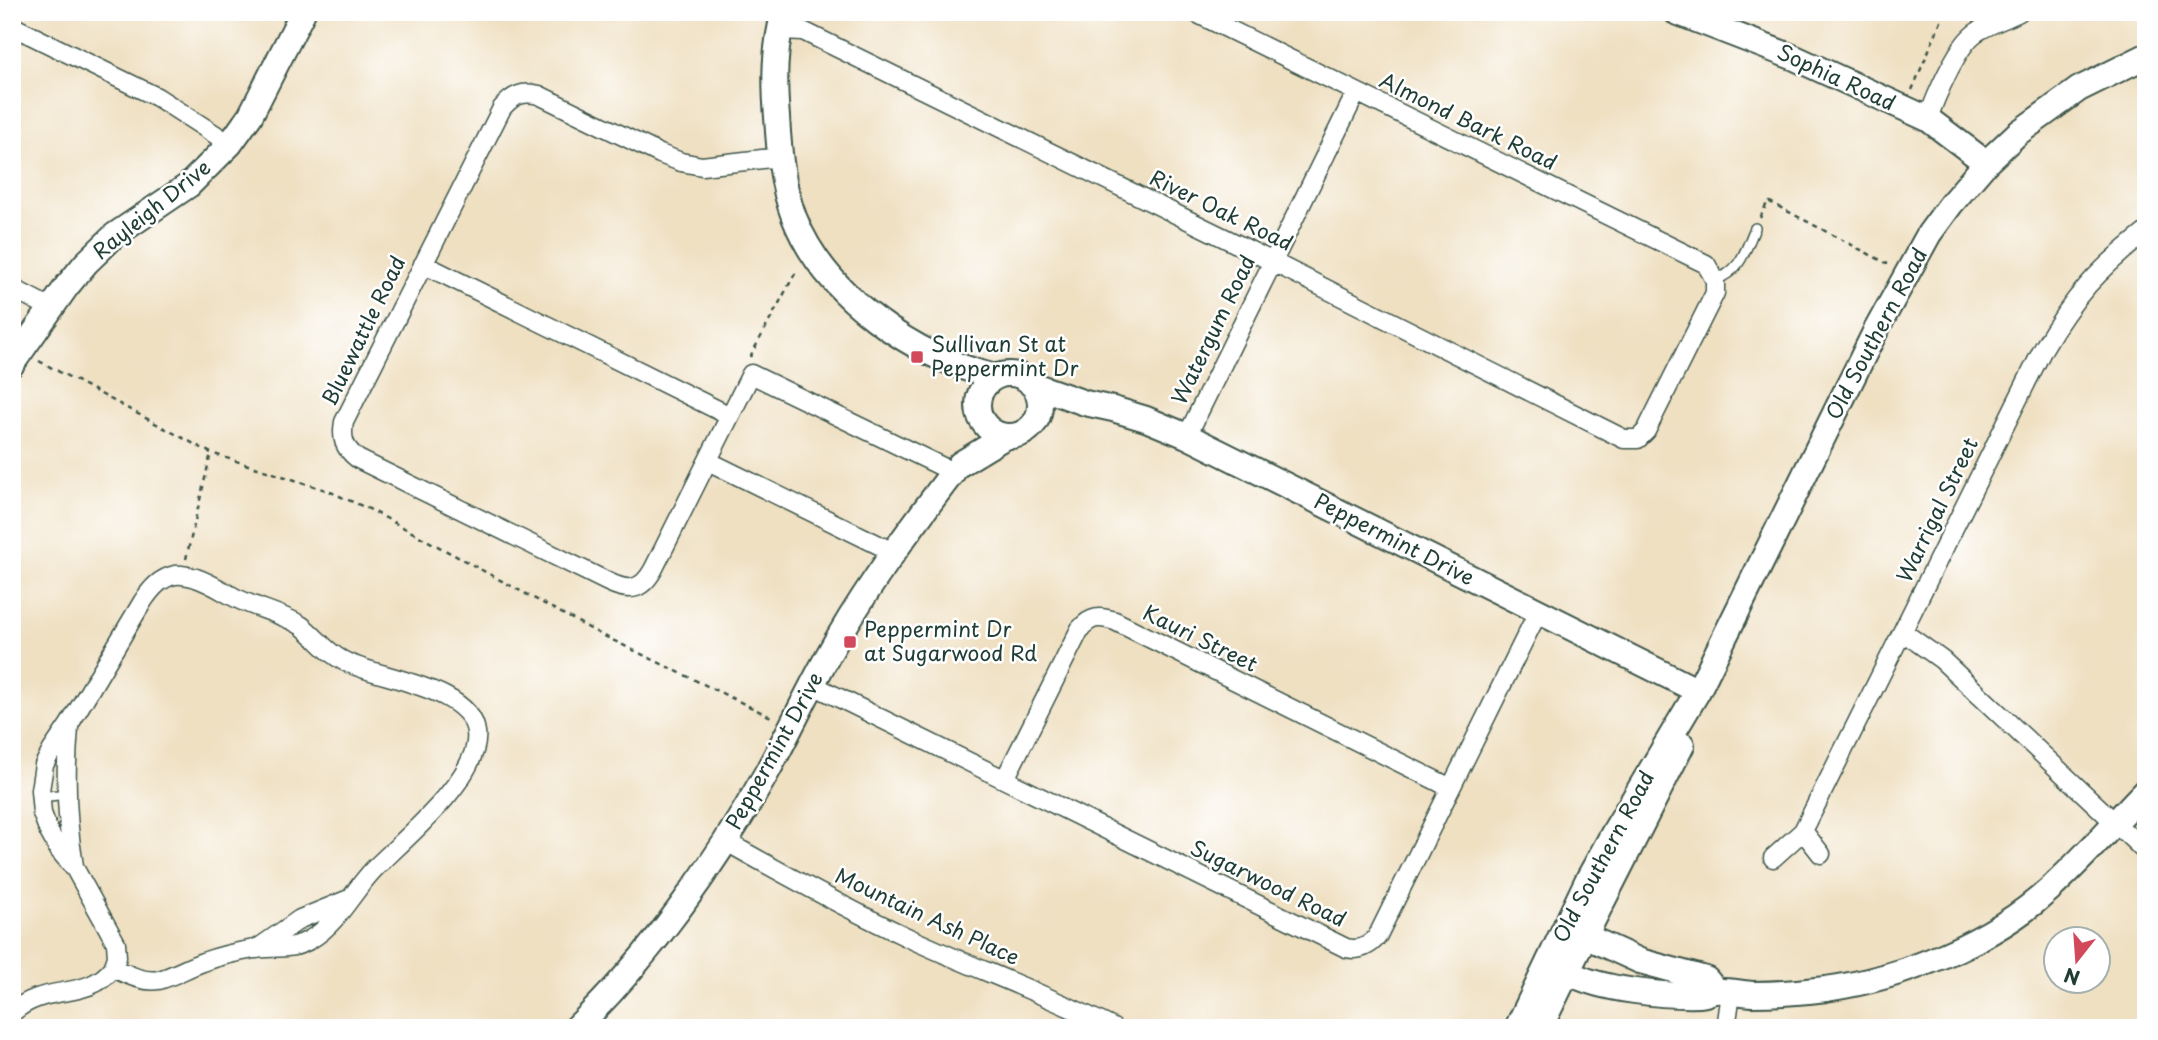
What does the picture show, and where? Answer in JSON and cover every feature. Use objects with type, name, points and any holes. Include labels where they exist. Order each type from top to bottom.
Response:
[{"type":"street","name":"Rayleigh Drive","points":[[17,358],[51,307],[86,263],[115,235],[189,185],[230,144],[250,116],[303,12]]},
{"type":"street","name":"Almond Bark Road","points":[[1194,12],[1679,250],[1706,264],[1715,280]]},
{"type":"street","name":"Sophia Road","points":[[1676,12],[1795,58],[1928,119],[1986,163]]},
{"type":"street","points":[[1928,119],[1951,68],[1973,35],[2019,12]]},
{"type":"street","points":[[782,21],[774,74],[780,157],[794,216],[810,248],[845,293],[869,314],[935,357],[966,370],[995,377]]},
{"type":"street","name":"River Oak Road","points":[[782,21],[1272,261],[1624,439],[1638,439],[1646,431],[1716,293],[1715,280]]},
{"type":"street","points":[[12,26],[158,97],[230,144]]},
{"type":"street","name":"Old Southern Road","points":[[1540,1028],[1560,962],[1614,832],[1699,691],[1906,274],[1944,214],[1986,163],[2018,134],[2079,89],[2146,56]]},
{"type":"street","name":"Bluewattle Road","points":[[780,157],[714,165],[681,162],[539,95],[528,92],[517,94],[502,108],[344,422],[341,434],[344,444],[358,459],[607,583],[628,589],[647,582],[751,374],[956,468]]},
{"type":"street","name":"Watergum Road","points":[[1187,436],[1356,93]]},
{"type":"street","name":"Warrigal Street","points":[[1773,858],[1803,831],[2043,349],[2064,313],[2088,281],[2146,232]]},
{"type":"street","points":[[423,264],[730,416]]},
{"type":"street","points":[[12,288],[51,307]]},
{"type":"street","points":[[935,357],[978,409],[989,429],[1006,436],[1023,433],[1035,422],[1085,403]]},
{"type":"street","points":[[978,409],[982,388],[995,377],[1014,375],[1031,384],[1040,403],[1035,422]]},
{"type":"street","name":"Peppermint Drive","points":[[1031,384],[1085,403],[1113,408],[1187,436],[1699,691]]},
{"type":"street","name":"Peppermint Drive","points":[[586,1025],[637,961],[725,841],[767,772],[811,684],[849,620],[893,552],[956,468],[978,409]]},
{"type":"street","name":"Peppermint Drive","points":[[956,468],[1006,436]]},
{"type":"street","points":[[708,461],[893,552]]},
{"type":"street","points":[[12,1013],[23,1004],[53,992],[89,988],[106,978],[117,957],[116,943],[75,869],[59,850],[49,832],[40,797],[44,765],[152,587],[162,580],[182,575],[200,579],[294,622],[343,661],[455,701],[466,711],[476,732],[476,748],[465,771],[428,817],[374,870],[328,928],[309,941],[284,950],[257,949],[204,962],[158,980],[146,980],[113,968]]},
{"type":"street","name":"Sugarwood Road","points":[[811,684],[1354,950],[1370,945],[1377,937],[1538,612]]},
{"type":"street","name":"Kauri Street","points":[[1005,779],[1080,629],[1095,617],[1115,621],[1451,788]]},
{"type":"street","points":[[1903,632],[1942,660],[2146,852]]},
{"type":"street","name":"Old Southern Road","points":[[1584,936],[1685,740],[1699,691]]},
{"type":"street","points":[[69,725],[68,833],[75,869]]},
{"type":"street","points":[[1726,1028],[1723,992],[1706,979],[1640,961],[1584,936],[1560,962],[1597,983],[1640,991],[1703,995],[1723,992],[1793,993],[1827,989],[1892,975],[1985,935],[2022,912],[2050,890],[2146,790]]},
{"type":"street","points":[[1803,831],[1821,854]]},
{"type":"street","name":"Mountain Ash Place","points":[[725,841],[887,928],[1052,998],[1113,1028]]},
{"type":"street","points":[[257,949],[300,919],[349,899]]},
{"type":"street","name":"Old Southern Road","points":[[1517,1028],[1560,962]]},
{"type":"lane","points":[[1715,280],[1729,275],[1737,266],[1755,228]]},
{"type":"lane","points":[[40,797],[67,794]]},
{"type":"lane","points":[[300,919],[309,941]]},
{"type":"path","points":[[1904,109],[1945,12]]},
{"type":"path","points":[[1755,228],[1768,201],[1906,274]]},
{"type":"path","points":[[17,358],[211,453],[326,490],[371,510],[598,633],[790,726]]},
{"type":"path","points":[[182,575],[211,453]]},
{"type":"place","name":"Sullivan St at Peppermint Dr","points":[[917,357]]},
{"type":"place","name":"Peppermint Dr at Sugarwood Rd","points":[[850,642]]}]
